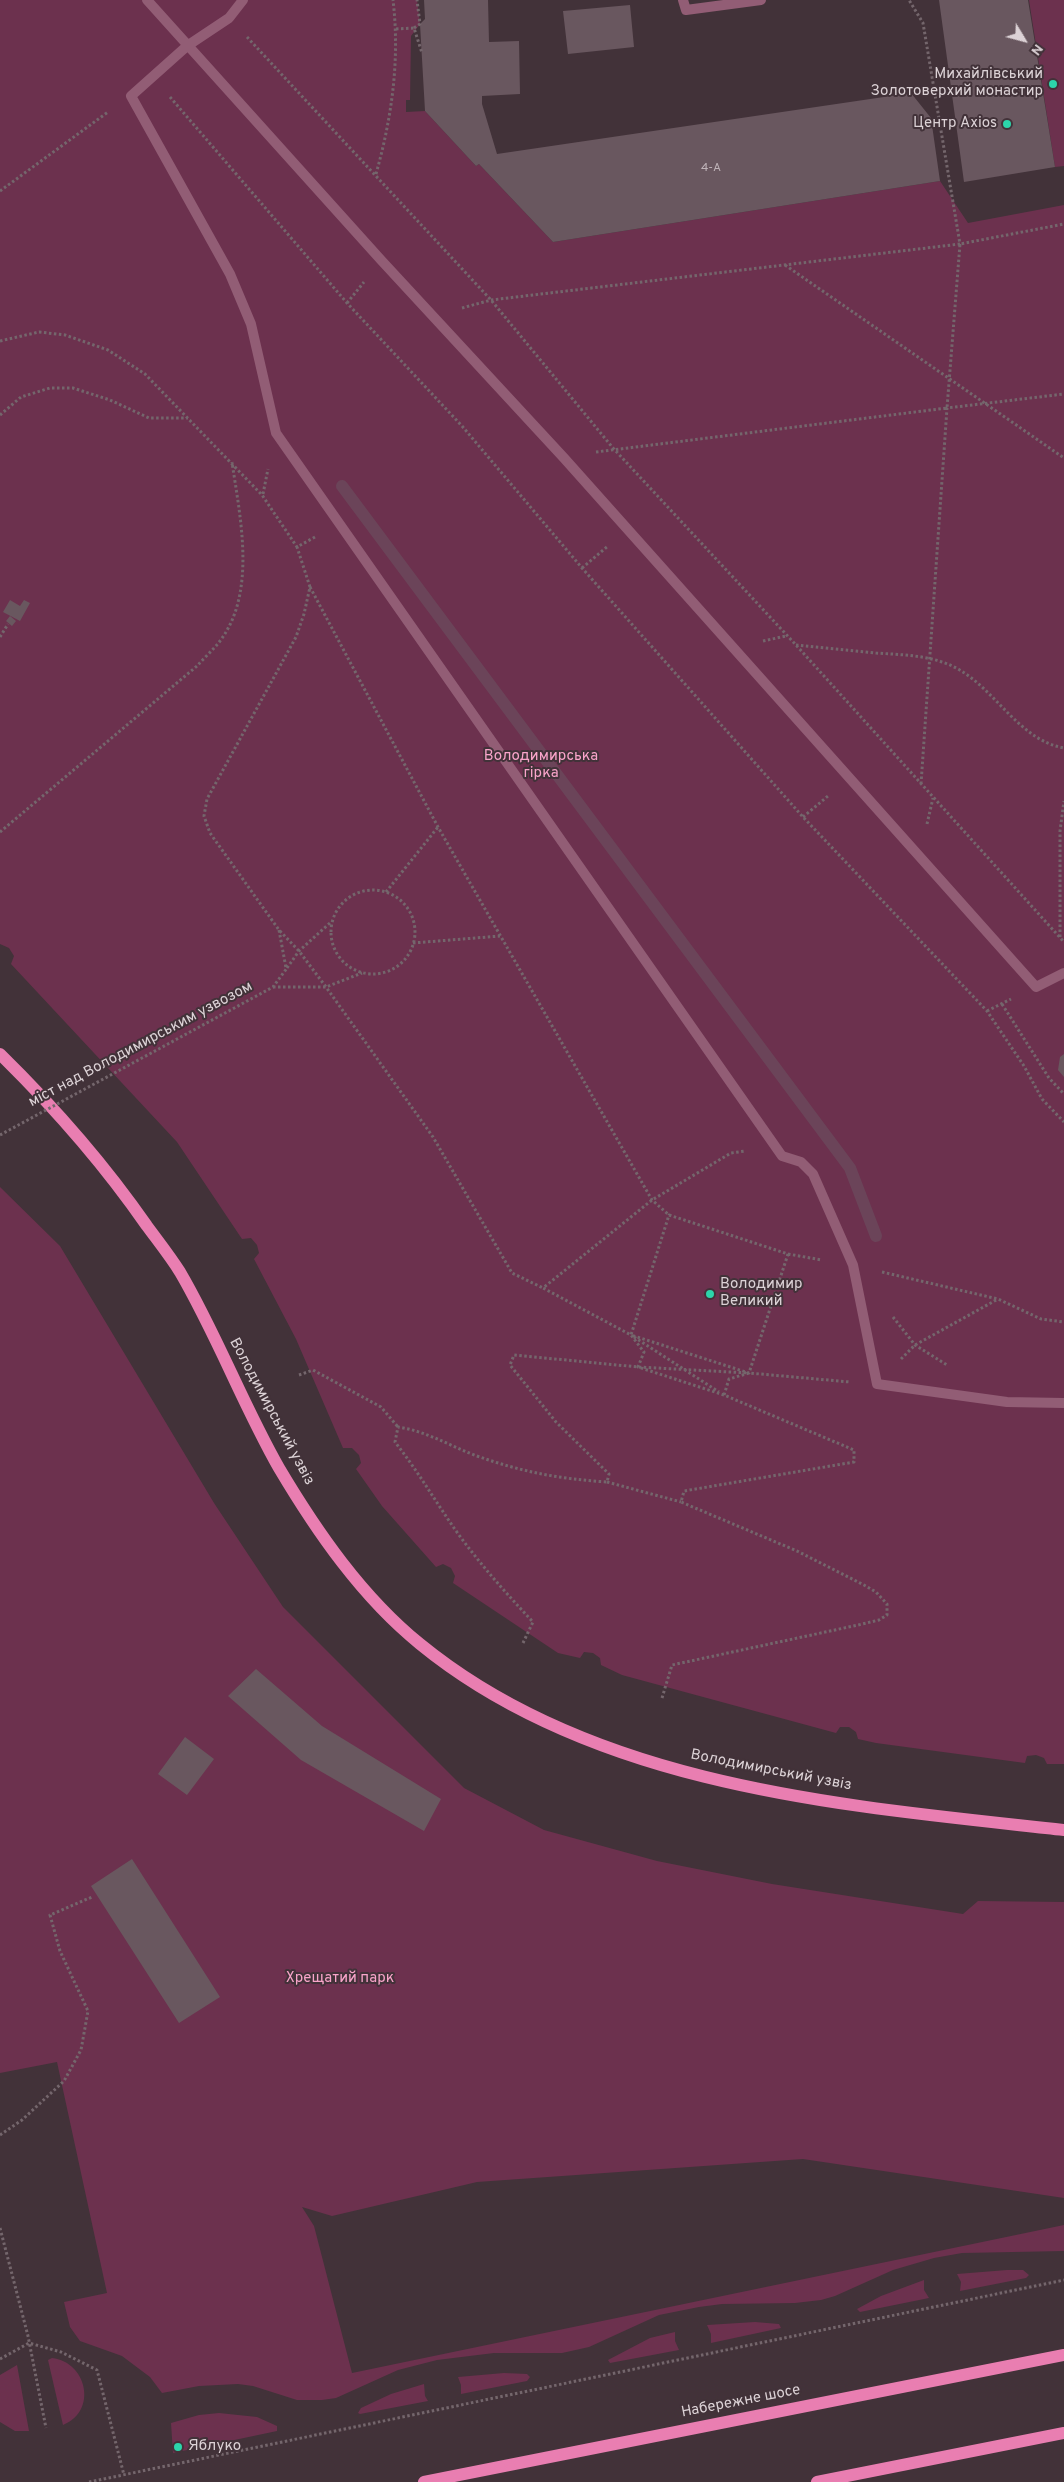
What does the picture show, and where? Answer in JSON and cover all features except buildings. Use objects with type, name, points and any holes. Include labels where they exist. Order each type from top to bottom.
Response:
[{"type":"main road","name":"Володимирський узвіз","points":[[0,1054],[40,1094],[120,1187],[180,1272],[279,1467],[326,1540],[372,1599],[420,1644],[473,1681],[520,1710],[606,1746],[709,1779],[819,1800],[936,1816],[1064,1830]]},
{"type":"main road","name":"Набережне шосе","points":[[424,2482],[1064,2355]]},
{"type":"main road","points":[[817,2482],[1064,2433]]},
{"type":"street","points":[[147,0],[564,458],[1036,987],[1064,973]]},
{"type":"street","points":[[243,0],[229,18],[187,46],[152,75],[131,96],[215,245],[251,324],[276,433],[782,1156],[800,1162],[813,1174],[853,1265],[877,1384],[1007,1402],[1064,1403]]},
{"type":"street","points":[[683,0],[686,10],[761,0]]},
{"type":"path","points":[[375,174],[386,139],[392,101],[396,29],[393,0]]},
{"type":"path","points":[[396,29],[414,28],[420,24],[417,0]]},
{"type":"path","points":[[909,0],[923,23],[960,244],[921,784]]},
{"type":"path","points":[[229,18],[491,300],[613,448],[796,645],[1064,942]]},
{"type":"path","points":[[414,28],[422,52]]},
{"type":"path","points":[[152,75],[347,303],[462,426],[582,568],[803,817],[987,1011],[1024,1066],[1042,1099],[1064,1122]]},
{"type":"path","points":[[0,191],[131,96]]},
{"type":"path","points":[[432,315],[491,300],[960,244],[1064,224]]},
{"type":"path","points":[[785,265],[1064,458]]},
{"type":"path","points":[[0,341],[39,332],[65,335],[108,350],[145,374],[262,495],[297,547],[310,587],[438,827],[652,1200],[669,1215],[788,1254],[853,1265],[998,1299],[1041,1319],[1064,1322]]},
{"type":"path","points":[[0,415],[21,397],[50,388],[73,388],[110,400],[149,418],[189,418]]},
{"type":"path","points":[[564,458],[613,448],[1064,394]]},
{"type":"path","points":[[0,832],[197,666],[221,640],[236,609],[244,552],[232,462]]},
{"type":"path","points":[[297,547],[339,524]]},
{"type":"path","points":[[310,587],[304,614],[296,637],[207,799],[204,816],[210,832],[279,930],[299,951],[326,987],[433,1137],[512,1273],[631,1335],[724,1395]]},
{"type":"path","points":[[0,636],[8,624]]},
{"type":"path","points":[[796,645],[930,658],[958,669],[988,692],[1022,727],[1037,738],[1064,748]]},
{"type":"path","points":[[803,817],[849,778]]},
{"type":"path","points":[[1060,937],[1060,831],[1064,801]]},
{"type":"path","points":[[386,892],[438,827]]},
{"type":"path","points":[[372,890],[386,892],[406,906],[415,930],[413,943],[408,955],[399,965],[388,971],[375,974],[362,973],[350,968],[334,948],[331,935],[332,922],[338,909],[347,899],[359,893],[372,890]]},
{"type":"path","name":"міст над Володимирським узвозом","points":[[0,1135],[273,987],[299,951],[332,922]]},
{"type":"path","points":[[279,930],[286,968]]},
{"type":"path","points":[[413,943],[500,936]]},
{"type":"path","points":[[273,987],[326,987],[362,973]]},
{"type":"path","points":[[1002,1004],[1049,1078],[1064,1094]]},
{"type":"path","points":[[544,1288],[652,1200],[730,1153],[757,1150],[782,1156]]},
{"type":"path","points":[[631,1335],[669,1215]]},
{"type":"path","points":[[748,1373],[788,1254]]},
{"type":"path","points":[[607,1482],[609,1474],[556,1422],[510,1365],[514,1355],[638,1367],[748,1373],[877,1384],[915,1346],[998,1299]]},
{"type":"path","points":[[892,1316],[915,1346],[948,1366]]},
{"type":"path","points":[[631,1335],[644,1352],[638,1367]]},
{"type":"path","points":[[631,1335],[748,1373]]},
{"type":"path","points":[[638,1367],[724,1395],[854,1450],[854,1462],[684,1491],[680,1502]]},
{"type":"path","points":[[299,1375],[313,1370],[381,1407],[398,1427],[414,1429],[475,1455],[563,1480],[607,1482],[680,1502],[797,1551],[876,1592],[886,1604],[887,1615],[879,1620],[672,1665],[662,1698]]},
{"type":"path","points":[[724,1395],[729,1379],[748,1373]]},
{"type":"path","points":[[398,1427],[395,1442],[415,1467],[453,1526],[488,1574],[533,1622],[522,1643]]},
{"type":"path","points":[[0,2135],[22,2120],[64,2081],[81,2050],[88,2011],[60,1951],[50,1915],[92,1897]]},
{"type":"path","points":[[0,2228],[29,2343],[46,2428]]},
{"type":"path","points":[[89,2482],[1064,2280]]},
{"type":"path","points":[[0,2359],[29,2343],[61,2352],[97,2370],[124,2475]]},
{"type":"green space","name":"Володимирська гірка","points":[[0,0],[417,0],[420,24],[411,36],[410,100],[406,100],[406,112],[425,111],[476,166],[479,164],[553,242],[940,181],[968,223],[1064,205],[1064,1764],[1047,1764],[1044,1758],[1036,1755],[1027,1756],[1025,1763],[876,1743],[858,1739],[856,1732],[849,1727],[840,1727],[836,1733],[622,1675],[601,1665],[600,1658],[593,1653],[584,1652],[580,1658],[558,1653],[453,1583],[455,1576],[451,1568],[443,1564],[436,1567],[382,1506],[356,1469],[361,1463],[359,1455],[352,1448],[343,1448],[296,1339],[254,1259],[259,1253],[257,1245],[251,1238],[242,1239],[177,1142],[11,964],[14,956],[9,948],[0,944]]},
{"type":"green space","name":"Михайлівський Золотоверхий монастир","points":[[1029,0],[1064,0],[1064,166],[1055,167]]},
{"type":"green space","name":"Хрещатий парк","points":[[0,1187],[60,1246],[214,1503],[283,1607],[464,1788],[544,1830],[657,1861],[772,1884],[963,1914],[978,1901],[1064,1902],[1064,2198],[803,2159],[477,2182],[332,2216],[302,2207],[314,2226],[352,2373],[1064,2225],[1064,2251],[962,2253],[934,2258],[893,2270],[835,2296],[821,2300],[795,2303],[722,2304],[659,2315],[589,2347],[562,2353],[494,2353],[437,2360],[398,2370],[336,2398],[322,2400],[297,2400],[253,2386],[238,2384],[199,2386],[162,2393],[150,2377],[122,2356],[80,2341],[70,2327],[64,2302],[107,2293],[57,2062],[0,2073]]},
{"type":"green space","points":[[1023,2270],[1029,2275],[1026,2278],[960,2291],[961,2282],[957,2274]]},
{"type":"green space","points":[[924,2280],[924,2290],[929,2298],[860,2312],[857,2309],[881,2296]]},
{"type":"green space","points":[[755,2322],[779,2324],[781,2328],[711,2343],[711,2334],[707,2325]]},
{"type":"green space","points":[[675,2332],[675,2341],[679,2350],[610,2363],[608,2360],[650,2338]]},
{"type":"green space","points":[[52,2358],[64,2361],[73,2368],[80,2377],[84,2388],[84,2399],[81,2409],[74,2418],[63,2425],[48,2360]]},
{"type":"green space","points":[[17,2365],[29,2431],[15,2431],[0,2422],[0,2375]]},
{"type":"green space","points":[[504,2373],[527,2374],[530,2377],[527,2381],[461,2394],[461,2385],[458,2377]]},
{"type":"green space","points":[[424,2384],[425,2396],[428,2401],[358,2413],[361,2408],[391,2394]]},
{"type":"green space","points":[[219,2413],[257,2417],[277,2426],[277,2431],[173,2453],[171,2423],[199,2415]]},
{"type":"waterway","points":[[342,486],[850,1168],[876,1236]]},
{"type":"place","name":"Михайлівський Золотоверхий монастир","points":[[1053,84]]},
{"type":"place","name":"Центр Axios","points":[[1007,124]]},
{"type":"place","name":"Володимир Великий","points":[[710,1294]]},
{"type":"place","name":"Яблуко","points":[[178,2447]]}]
